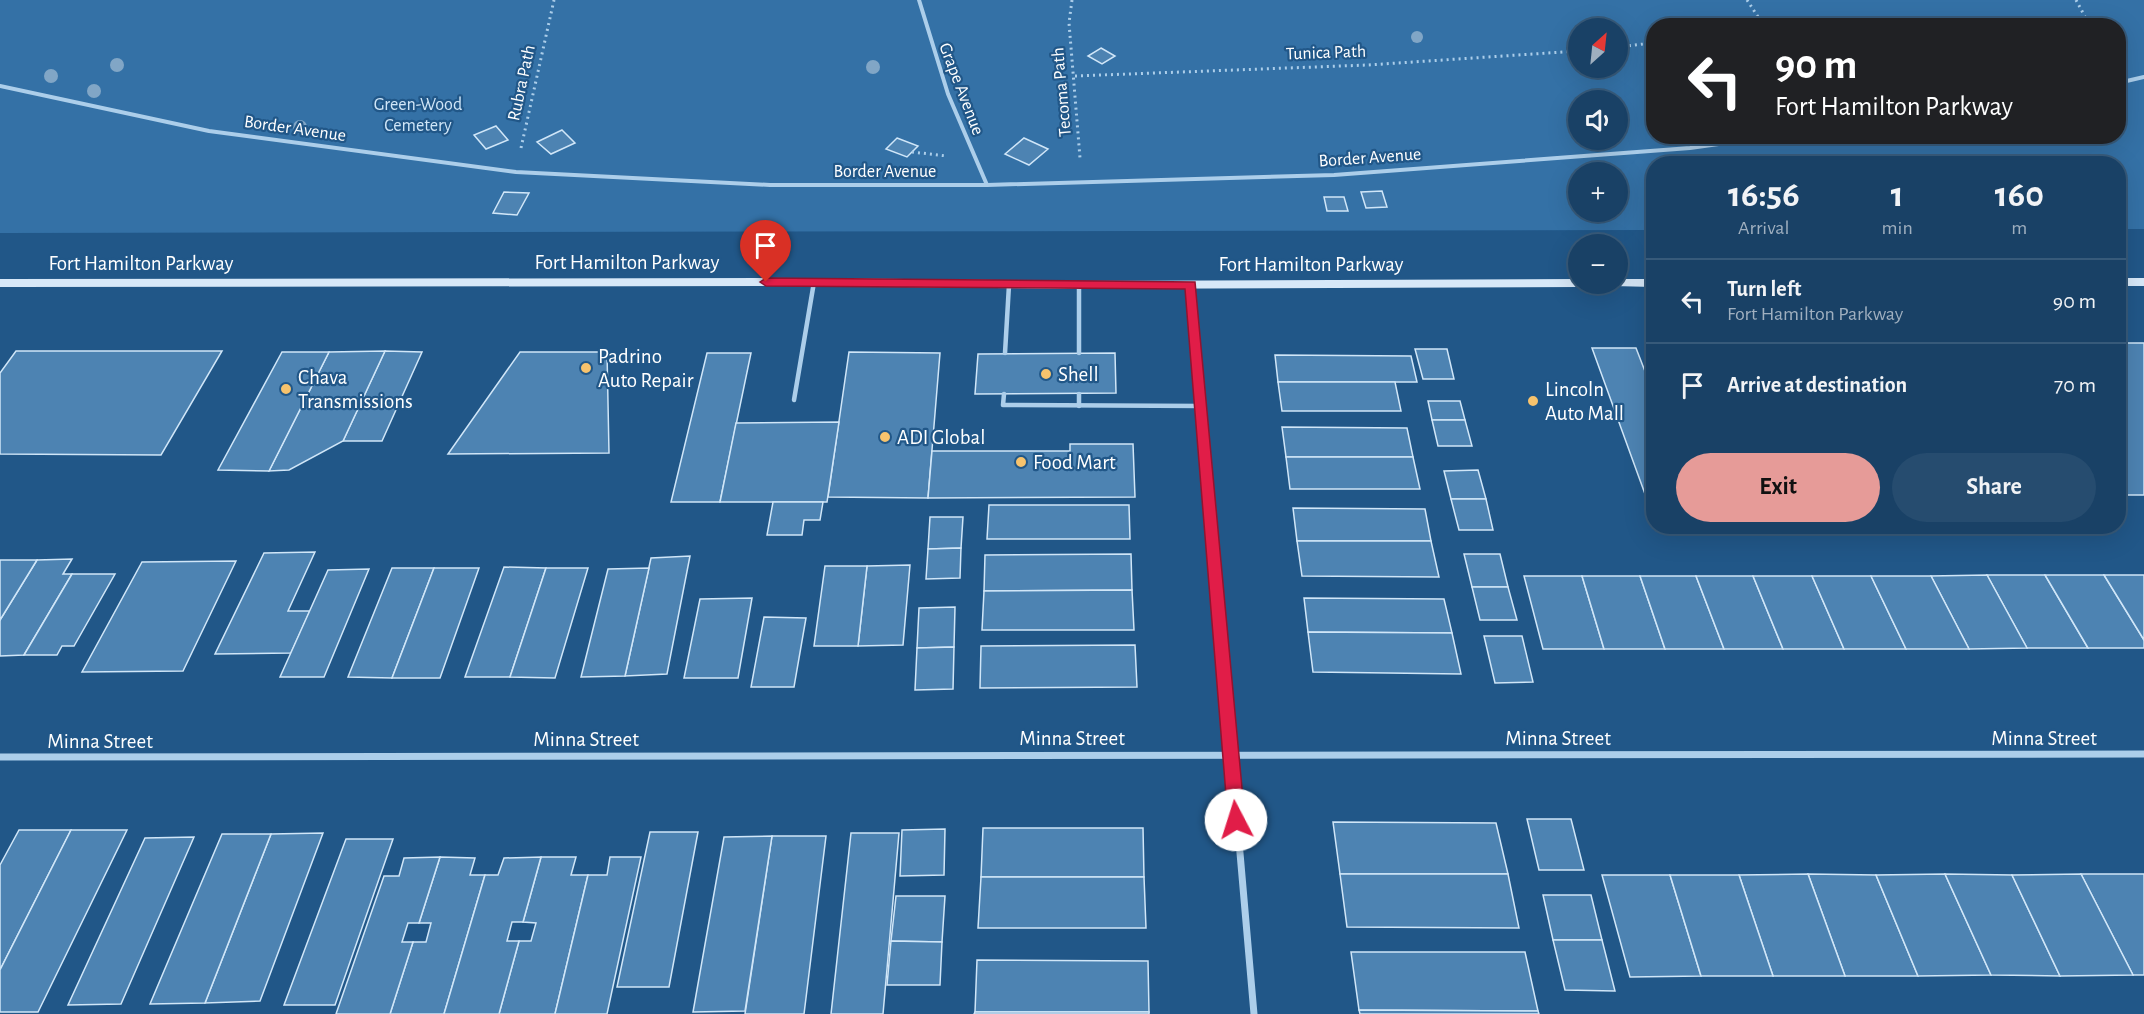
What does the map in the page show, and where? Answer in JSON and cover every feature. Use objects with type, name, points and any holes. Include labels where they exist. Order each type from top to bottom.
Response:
[{"type":"main road","name":"Fort Hamilton Parkway","points":[[0,283],[814,282],[1010,285],[1568,283]]},
{"type":"main road","points":[[1628,283],[1646,282]]},
{"type":"main road","points":[[2126,282],[2144,282]]},
{"type":"street","points":[[1191,285],[1254,1014]]},
{"type":"street","name":"Minna Street","points":[[0,757],[2144,754]]},
{"type":"lane","name":"Grape Avenue","points":[[919,0],[931,50],[954,115],[987,185]]},
{"type":"lane","points":[[2126,81],[2144,77]]},
{"type":"lane","name":"Border Avenue","points":[[0,86],[209,131],[516,172],[770,185],[987,185],[1334,175],[1719,144]]},
{"type":"lane","points":[[794,400],[814,282]]},
{"type":"lane","points":[[1005,353],[1010,285]]},
{"type":"lane","points":[[1079,285],[1079,353]]},
{"type":"lane","points":[[1004,394],[1003,405],[1202,406]]},
{"type":"lane","points":[[1079,394],[1079,406]]},
{"type":"path","name":"Rubra Path","points":[[516,172],[554,0]]},
{"type":"path","name":"Tecoma Path","points":[[1072,0],[1069,23],[1082,182]]},
{"type":"path","points":[[1748,0],[1759,18]]},
{"type":"path","points":[[2076,0],[2086,18]]},
{"type":"path","points":[[1628,46],[1646,44]]},
{"type":"path","name":"Tunica Path","points":[[1075,76],[1368,65],[1568,52]]},
{"type":"green space","name":"Green-Wood Cemetery","points":[[0,0],[2144,0],[2144,229],[2126,229],[2126,156],[1646,156],[1646,230],[0,233]]},
{"type":"building","points":[[1101,48],[1115,56],[1102,64],[1088,56]]},
{"type":"building","points":[[496,126],[508,140],[486,149],[474,135]]},
{"type":"building","points":[[562,130],[575,143],[551,154],[537,142]]},
{"type":"building","points":[[897,138],[918,146],[907,157],[886,149]]},
{"type":"building","points":[[1024,138],[1048,149],[1029,165],[1005,154]]},
{"type":"building","points":[[1382,191],[1387,207],[1366,208],[1361,192]]},
{"type":"building","points":[[504,192],[529,193],[517,215],[493,213]]},
{"type":"building","points":[[1324,197],[1344,197],[1348,211],[1327,211]]},
{"type":"building","points":[[2126,343],[2144,343],[2144,495],[2126,495]]},
{"type":"building","points":[[1592,348],[1636,348],[1646,374],[1645,494]]},
{"type":"building","points":[[1415,349],[1447,349],[1454,379],[1423,379]]},
{"type":"building","points":[[16,351],[222,351],[161,455],[0,454],[0,373]]},
{"type":"building","points":[[385,351],[422,352],[382,441],[343,441]]},
{"type":"building","points":[[385,351],[343,441],[289,470],[269,471],[329,352]]},
{"type":"building","name":"Chava Transmissions","points":[[282,352],[329,352],[269,471],[218,470]]},
{"type":"building","points":[[520,352],[607,352],[609,453],[448,454]]},
{"type":"building","name":"ADI Global","points":[[849,352],[940,353],[928,498],[828,497]]},
{"type":"building","points":[[707,353],[751,353],[720,502],[671,502]]},
{"type":"building","name":"Shell","points":[[1115,353],[1116,393],[975,394],[978,354]]},
{"type":"building","points":[[1275,355],[1411,356],[1417,382],[1278,382]]},
{"type":"building","points":[[1278,382],[1395,382],[1401,411],[1282,411]]},
{"type":"building","points":[[1428,401],[1460,401],[1465,420],[1432,420]]},
{"type":"building","points":[[1432,420],[1465,420],[1472,446],[1438,446]]},
{"type":"building","points":[[839,422],[827,502],[720,502],[736,423]]},
{"type":"building","points":[[1282,427],[1407,428],[1413,457],[1286,457]]},
{"type":"building","points":[[1070,444],[1133,444],[1135,497],[928,498],[932,451],[1070,451]]},
{"type":"building","points":[[1286,457],[1413,457],[1420,489],[1290,489]]},
{"type":"building","points":[[1478,470],[1486,499],[1451,499],[1444,471]]},
{"type":"building","points":[[1451,499],[1486,499],[1493,530],[1459,530]]},
{"type":"building","points":[[773,502],[823,502],[820,520],[804,520],[802,535],[767,535]]},
{"type":"building","points":[[989,505],[1129,505],[1130,539],[987,539]]},
{"type":"building","points":[[1293,508],[1425,509],[1431,541],[1297,541]]},
{"type":"building","points":[[930,517],[963,517],[961,548],[928,549]]},
{"type":"building","points":[[1297,541],[1431,541],[1439,577],[1302,576]]},
{"type":"building","points":[[961,548],[960,578],[926,579],[928,549]]},
{"type":"building","points":[[315,552],[288,611],[310,611],[291,653],[215,654],[264,553]]},
{"type":"building","points":[[1131,554],[1132,590],[984,591],[985,555]]},
{"type":"building","points":[[1464,554],[1500,554],[1508,587],[1472,587]]},
{"type":"building","points":[[690,556],[667,674],[625,676],[651,558]]},
{"type":"building","points":[[72,559],[63,574],[72,574],[24,655],[0,656],[0,620],[37,560]]},
{"type":"building","points":[[0,560],[37,560],[0,620]]},
{"type":"building","points":[[236,561],[183,671],[82,672],[142,562]]},
{"type":"building","points":[[910,565],[903,645],[858,646],[867,566]]},
{"type":"building","points":[[825,566],[867,566],[858,646],[814,646]]},
{"type":"building","points":[[504,567],[546,568],[510,677],[465,677]]},
{"type":"building","points":[[392,568],[434,568],[392,678],[348,677]]},
{"type":"building","points":[[434,568],[479,568],[440,678],[392,678]]},
{"type":"building","points":[[546,568],[588,568],[555,678],[510,677]]},
{"type":"building","points":[[649,568],[625,676],[581,677],[608,569]]},
{"type":"building","points":[[369,569],[324,677],[280,677],[328,570]]},
{"type":"building","points":[[72,574],[115,574],[74,646],[62,646],[57,655],[24,655]]},
{"type":"building","points":[[1987,575],[2045,575],[2088,648],[2027,648]]},
{"type":"building","points":[[1987,575],[2027,648],[1969,649],[1931,576]]},
{"type":"building","points":[[2045,575],[2104,575],[2144,640],[2144,648],[2088,648]]},
{"type":"building","points":[[2104,575],[2144,575],[2144,640]]},
{"type":"building","points":[[1524,576],[1582,576],[1604,649],[1543,649]]},
{"type":"building","points":[[1582,576],[1640,576],[1665,649],[1604,649]]},
{"type":"building","points":[[1640,576],[1696,576],[1724,649],[1665,649]]},
{"type":"building","points":[[1696,576],[1753,576],[1783,649],[1724,649]]},
{"type":"building","points":[[1753,576],[1812,576],[1844,649],[1783,649]]},
{"type":"building","points":[[1812,576],[1871,576],[1906,649],[1844,649]]},
{"type":"building","points":[[1871,576],[1931,576],[1969,649],[1906,649]]},
{"type":"building","points":[[1472,587],[1508,587],[1517,620],[1480,620]]},
{"type":"building","points":[[1132,590],[1134,630],[982,630],[984,591]]},
{"type":"building","points":[[752,598],[738,678],[684,678],[700,599]]},
{"type":"building","points":[[1304,598],[1444,599],[1452,633],[1308,632]]},
{"type":"building","points":[[955,607],[954,647],[917,648],[919,608]]},
{"type":"building","points":[[764,617],[806,618],[794,687],[751,687]]},
{"type":"building","points":[[1308,632],[1452,633],[1461,674],[1313,672]]},
{"type":"building","points":[[1484,636],[1522,636],[1533,682],[1495,683]]},
{"type":"building","points":[[1135,645],[1137,687],[980,688],[981,646]]},
{"type":"building","points":[[954,647],[953,689],[915,690],[917,648]]},
{"type":"building","points":[[1527,819],[1571,819],[1584,870],[1539,870]]},
{"type":"building","points":[[1333,822],[1496,823],[1508,874],[1340,874]]},
{"type":"building","points":[[983,828],[1143,828],[1144,877],[981,877]]},
{"type":"building","points":[[945,829],[944,875],[900,876],[902,830]]},
{"type":"building","points":[[19,830],[71,830],[0,970],[0,865]]},
{"type":"building","points":[[71,830],[127,830],[38,1012],[0,1012],[0,970]]},
{"type":"building","points":[[650,832],[698,832],[669,987],[617,987]]},
{"type":"building","points":[[323,833],[260,1001],[205,1003],[271,834]]},
{"type":"building","points":[[851,833],[899,833],[883,1014],[831,1014]]},
{"type":"building","points":[[222,834],[271,834],[205,1003],[150,1004]]},
{"type":"building","points":[[772,836],[826,836],[804,1014],[745,1014]]},
{"type":"building","points":[[772,836],[745,1011],[693,1012],[724,837]]},
{"type":"building","points":[[194,837],[121,1004],[68,1005],[145,838]]},
{"type":"building","points":[[346,839],[393,839],[335,1005],[284,1005]]},
{"type":"building","points":[[440,857],[475,858],[470,875],[485,875],[444,1014],[390,1014],[413,942],[426,942],[431,923],[419,923]]},
{"type":"building","points":[[440,857],[419,923],[408,923],[402,942],[413,942],[390,1014],[336,1014],[384,876],[399,876],[404,858]]},
{"type":"building","points":[[541,857],[576,857],[571,875],[588,875],[555,1014],[499,1014],[519,941],[531,941],[536,923],[523,922]]},
{"type":"building","points":[[541,857],[523,922],[512,922],[507,941],[519,941],[499,1014],[444,1014],[485,875],[498,875],[504,858]]},
{"type":"building","points":[[610,857],[641,857],[607,1014],[555,1014],[588,875],[607,875]]},
{"type":"building","points":[[1340,874],[1508,874],[1519,928],[1347,927]]},
{"type":"building","points":[[1808,874],[1876,875],[1918,976],[1845,976]]},
{"type":"building","points":[[1808,874],[1845,976],[1773,976],[1739,875]]},
{"type":"building","points":[[1945,874],[1991,975],[1918,976],[1876,875]]},
{"type":"building","points":[[1945,874],[2012,875],[2060,976],[1991,975]]},
{"type":"building","points":[[2081,874],[2144,874],[2144,975],[2133,975]]},
{"type":"building","points":[[2081,874],[2133,975],[2060,976],[2012,875]]},
{"type":"building","points":[[1602,875],[1670,875],[1701,976],[1630,977]]},
{"type":"building","points":[[1670,875],[1739,875],[1773,976],[1701,976]]},
{"type":"building","points":[[981,877],[1144,877],[1146,928],[978,928]]},
{"type":"building","points":[[1543,895],[1591,895],[1602,940],[1553,940]]},
{"type":"building","points":[[896,896],[945,896],[942,942],[891,941]]},
{"type":"building","points":[[1553,940],[1602,940],[1615,991],[1565,990]]},
{"type":"building","points":[[891,941],[942,942],[940,985],[887,985]]},
{"type":"building","points":[[1351,952],[1525,952],[1538,1011],[1359,1010]]},
{"type":"building","points":[[977,960],[1148,961],[1149,1012],[975,1012]]},
{"type":"building","points":[[1359,1010],[1538,1011],[1539,1014],[1360,1014]]},
{"type":"building","points":[[975,1012],[1149,1012],[1149,1014],[974,1014]]},
{"type":"place","name":"Padrino Auto Repair","points":[[586,368]]},
{"type":"place","name":"Shell","points":[[1046,374]]},
{"type":"place","name":"Chava Transmissions","points":[[286,389]]},
{"type":"place","name":"Lincoln Auto Mall","points":[[1533,401]]},
{"type":"place","name":"ADI Global","points":[[885,437]]},
{"type":"place","name":"Food Mart","points":[[1021,462]]},
{"type":"route","points":[[766,282],[1191,285],[1236,820]]}]
